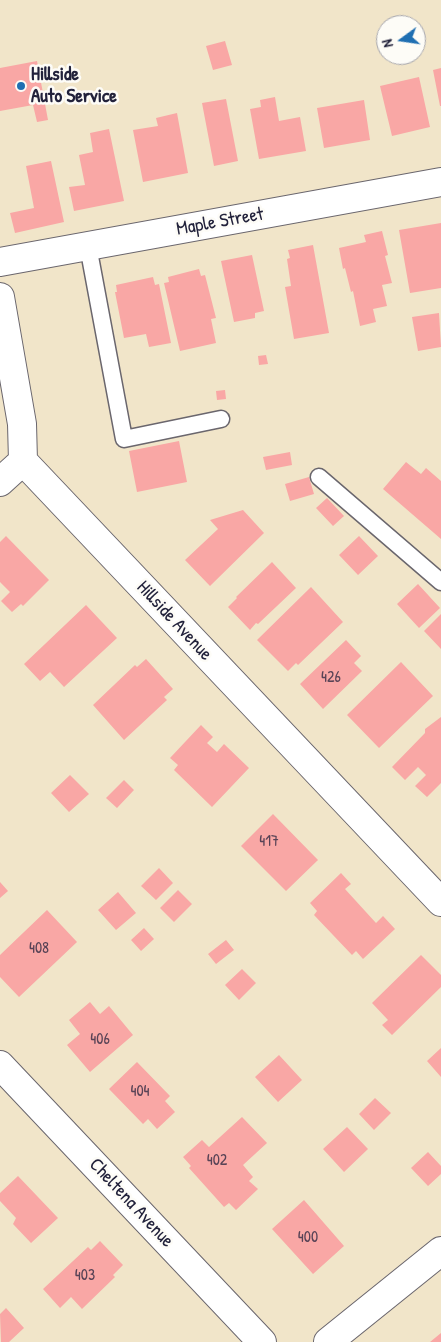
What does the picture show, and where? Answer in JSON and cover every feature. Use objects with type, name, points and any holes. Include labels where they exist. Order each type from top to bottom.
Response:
[{"type":"street","name":"Maple Street","points":[[0,262],[441,182]]},
{"type":"street","points":[[0,297],[22,424],[23,462],[0,482]]},
{"type":"street","name":"Hillside Avenue","points":[[23,462],[441,902]]},
{"type":"street","name":"Cheltena Avenue","points":[[0,1065],[262,1342]]},
{"type":"street","points":[[328,1342],[441,1251]]},
{"type":"lane","points":[[88,246],[124,439],[221,419]]},
{"type":"lane","points":[[319,477],[441,582]]},
{"type":"building","points":[[225,41],[232,65],[213,70],[206,46]]},
{"type":"building","name":"Hillside Auto Service","points":[[37,61],[48,120],[37,122],[33,105],[0,111],[0,68]]},
{"type":"building","points":[[441,68],[441,106],[440,106],[433,70]]},
{"type":"building","points":[[419,77],[430,127],[392,136],[380,86]]},
{"type":"building","points":[[275,97],[279,121],[300,117],[306,151],[259,159],[250,109],[261,107],[260,100]]},
{"type":"building","points":[[226,99],[238,161],[214,166],[202,103]]},
{"type":"building","points":[[364,100],[370,140],[324,148],[317,108]]},
{"type":"building","points":[[177,113],[188,173],[143,182],[133,130],[158,126],[156,118]]},
{"type":"building","points":[[109,129],[124,201],[74,211],[69,187],[85,185],[79,155],[93,152],[90,133]]},
{"type":"building","points":[[51,161],[64,222],[15,233],[10,213],[34,208],[26,166]]},
{"type":"building","points":[[441,223],[441,288],[410,293],[399,230]]},
{"type":"building","points":[[382,231],[388,255],[385,256],[392,283],[382,285],[387,306],[373,309],[376,322],[360,326],[353,291],[351,292],[345,268],[343,269],[339,248],[366,242],[364,235]]},
{"type":"building","points":[[313,245],[329,333],[294,339],[285,287],[291,286],[287,259],[290,258],[288,250]]},
{"type":"building","points":[[252,255],[264,311],[255,313],[255,318],[234,322],[221,261]]},
{"type":"building","points":[[199,269],[201,276],[205,275],[216,318],[211,319],[216,343],[180,351],[164,283],[169,282],[168,277]]},
{"type":"building","points":[[153,277],[155,285],[159,284],[171,343],[149,347],[146,334],[124,338],[115,292],[117,292],[116,285]]},
{"type":"building","points":[[439,313],[441,347],[418,351],[412,317]]},
{"type":"building","points":[[266,355],[268,364],[259,365],[258,356]]},
{"type":"building","points":[[225,390],[226,399],[217,400],[216,391]]},
{"type":"building","points":[[179,441],[187,482],[137,492],[129,451]]},
{"type":"building","points":[[290,452],[292,465],[266,470],[263,457]]},
{"type":"building","points":[[406,462],[421,474],[426,468],[441,481],[441,539],[383,489]]},
{"type":"building","points":[[309,477],[314,494],[290,501],[285,484]]},
{"type":"building","points":[[327,498],[344,516],[333,526],[316,508]]},
{"type":"building","points":[[243,510],[264,533],[210,586],[185,560],[218,529],[210,520]]},
{"type":"building","points":[[6,536],[49,580],[23,606],[21,604],[12,612],[1,601],[10,592],[0,582],[0,542]]},
{"type":"building","points":[[359,536],[378,556],[358,575],[339,555]]},
{"type":"building","points":[[272,562],[296,588],[250,630],[228,607]]},
{"type":"building","points":[[418,584],[440,608],[419,628],[397,604]]},
{"type":"building","points":[[311,587],[343,622],[298,665],[296,663],[288,671],[257,640]]},
{"type":"building","points":[[86,605],[117,638],[64,687],[50,672],[40,681],[24,664]]},
{"type":"building","points":[[441,614],[441,649],[424,631]]},
{"type":"building","points":[[346,640],[361,656],[354,663],[362,671],[323,709],[300,684]]},
{"type":"building","points":[[146,659],[173,689],[164,697],[167,700],[124,740],[93,705],[135,665],[137,667]]},
{"type":"building","points":[[401,662],[433,696],[379,748],[347,715]]},
{"type":"building","points":[[441,717],[441,783],[427,797],[415,786],[426,775],[418,767],[405,780],[392,767],[425,733],[425,729]]},
{"type":"building","points":[[201,725],[213,737],[207,743],[217,752],[224,744],[249,768],[212,807],[174,770],[178,765],[170,758]]},
{"type":"building","points":[[70,775],[89,794],[69,812],[51,793]]},
{"type":"building","points":[[124,780],[134,790],[117,808],[106,798]]},
{"type":"building","points":[[273,814],[318,860],[286,891],[241,846]]},
{"type":"building","points":[[159,868],[173,883],[156,900],[141,886]]},
{"type":"building","points":[[341,873],[351,884],[345,889],[376,923],[383,916],[395,929],[363,959],[356,951],[352,955],[314,915],[317,911],[310,903]]},
{"type":"building","points":[[0,882],[8,891],[0,898]]},
{"type":"building","points":[[178,890],[192,904],[174,922],[160,908]]},
{"type":"building","points":[[118,892],[136,913],[116,930],[98,910]]},
{"type":"building","points":[[47,910],[77,942],[19,997],[0,977],[0,955]]},
{"type":"building","points":[[144,928],[154,939],[141,951],[131,940]]},
{"type":"building","points":[[226,940],[234,950],[216,964],[208,954]]},
{"type":"building","points":[[421,955],[441,975],[441,987],[392,1035],[382,1025],[388,1020],[372,1003]]},
{"type":"building","points":[[242,969],[256,983],[239,1000],[225,985]]},
{"type":"building","points":[[90,1002],[100,1014],[109,1006],[133,1035],[90,1072],[67,1045],[80,1034],[69,1020]]},
{"type":"building","points":[[441,1048],[441,1077],[427,1061]]},
{"type":"building","points":[[279,1055],[302,1080],[278,1102],[255,1077]]},
{"type":"building","points":[[137,1062],[170,1096],[165,1101],[175,1112],[157,1129],[148,1119],[143,1124],[109,1089]]},
{"type":"building","points":[[375,1098],[391,1113],[374,1130],[359,1114]]},
{"type":"building","points":[[242,1117],[267,1143],[243,1165],[253,1177],[249,1181],[258,1189],[236,1210],[229,1203],[224,1207],[189,1168],[191,1166],[183,1157],[202,1140],[209,1147]]},
{"type":"building","points":[[347,1127],[368,1149],[344,1172],[323,1149]]},
{"type":"building","points":[[428,1152],[441,1166],[441,1174],[428,1186],[411,1168]]},
{"type":"building","points":[[18,1176],[58,1218],[31,1243],[13,1224],[16,1218],[0,1201],[0,1193]]},
{"type":"building","points":[[304,1200],[344,1246],[313,1274],[272,1229]]},
{"type":"building","points":[[100,1241],[123,1265],[113,1275],[115,1277],[82,1309],[71,1297],[60,1308],[43,1289],[88,1247],[91,1250]]},
{"type":"building","points":[[6,1308],[24,1328],[9,1342],[1,1342],[0,1314]]},
{"type":"building","points":[[441,1333],[441,1342],[430,1342]]},
{"type":"place","name":"Hillside Auto Service","points":[[21,86]]}]
